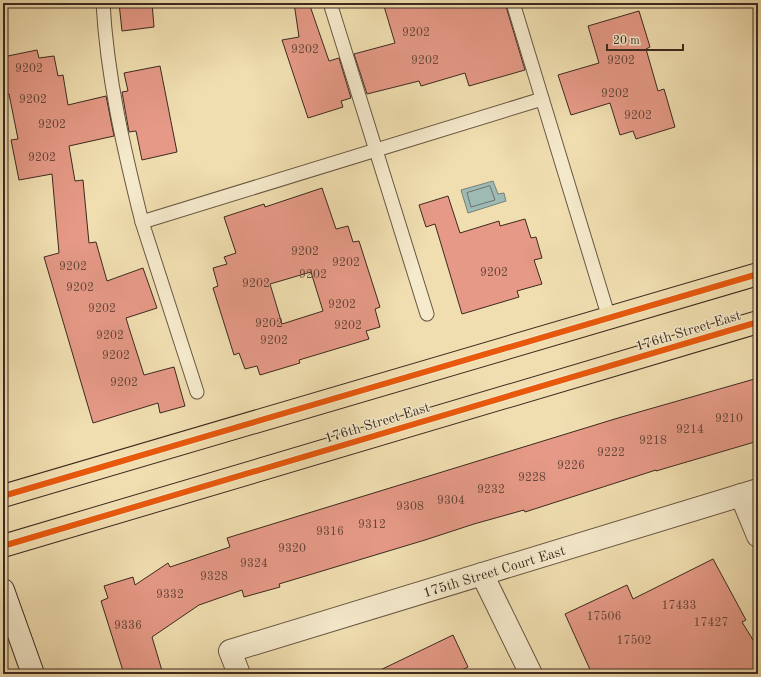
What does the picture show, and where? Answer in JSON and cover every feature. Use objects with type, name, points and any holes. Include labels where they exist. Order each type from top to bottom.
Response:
[{"type":"main road","points":[[3,496],[758,274]]},
{"type":"main road","name":"176th Street East","points":[[3,546],[758,322]]},
{"type":"street","points":[[749,492],[758,536]]},
{"type":"street","name":"175th Street Court East","points":[[238,674],[230,651],[749,492]]},
{"type":"street","points":[[482,574],[531,674]]},
{"type":"street","points":[[3,590],[33,674]]},
{"type":"lane","points":[[103,3],[105,46],[129,171],[142,222],[197,392]]},
{"type":"lane","points":[[330,3],[427,314]]},
{"type":"lane","points":[[512,3],[609,318]]},
{"type":"lane","points":[[142,222],[542,99]]},
{"type":"water","points":[[493,181],[498,194],[504,193],[506,201],[468,213],[461,190]]},
{"type":"building","points":[[119,3],[152,3],[154,27],[122,31]]},
{"type":"building","points":[[294,3],[309,3],[329,61],[339,58],[351,98],[341,101],[343,107],[308,118],[282,40],[299,37]]},
{"type":"building","points":[[383,3],[505,3],[525,70],[469,86],[465,73],[421,86],[419,81],[367,94],[354,54],[395,43]]},
{"type":"building","points":[[639,11],[650,47],[646,49],[658,91],[664,89],[675,127],[636,139],[633,131],[620,135],[610,103],[571,115],[558,75],[599,63],[588,26]]},
{"type":"building","points":[[37,50],[39,58],[54,56],[58,76],[63,75],[68,105],[106,96],[114,136],[69,146],[75,181],[83,180],[89,243],[96,242],[107,281],[143,268],[157,308],[126,318],[129,328],[144,375],[174,367],[185,406],[160,413],[158,403],[93,423],[44,257],[59,253],[52,174],[19,180],[11,140],[18,139],[9,94],[3,95],[3,57]]},
{"type":"building","points":[[160,66],[177,152],[142,160],[136,131],[129,132],[122,92],[128,91],[124,73]]},
{"type":"building","points":[[322,188],[336,229],[348,226],[353,242],[359,241],[380,307],[375,309],[380,327],[366,331],[369,339],[299,360],[300,363],[260,375],[257,366],[245,369],[239,353],[234,355],[213,288],[218,286],[213,268],[227,264],[224,257],[236,253],[224,217],[264,204],[265,207]],"holes":[[[311,272],[323,311],[282,324],[270,284]]]},
{"type":"building","points":[[448,196],[460,233],[499,221],[500,226],[525,219],[531,238],[536,237],[542,258],[534,260],[542,284],[517,291],[519,297],[462,314],[435,224],[426,227],[419,205]]},
{"type":"building","points":[[758,378],[758,441],[656,470],[525,512],[524,510],[474,524],[279,584],[280,587],[244,597],[242,590],[199,605],[152,637],[163,674],[124,674],[101,601],[108,598],[104,586],[133,577],[135,585],[168,563],[170,567],[230,547],[227,538],[618,418]]},
{"type":"building","points":[[713,559],[746,620],[742,622],[758,648],[758,669],[750,674],[592,674],[565,614],[627,585],[633,599]]},
{"type":"building","points":[[453,635],[468,667],[453,674],[372,674]]},
{"type":"cycle path","points":[[3,496],[758,274]]},
{"type":"cycle path","points":[[3,546],[758,322]]}]
